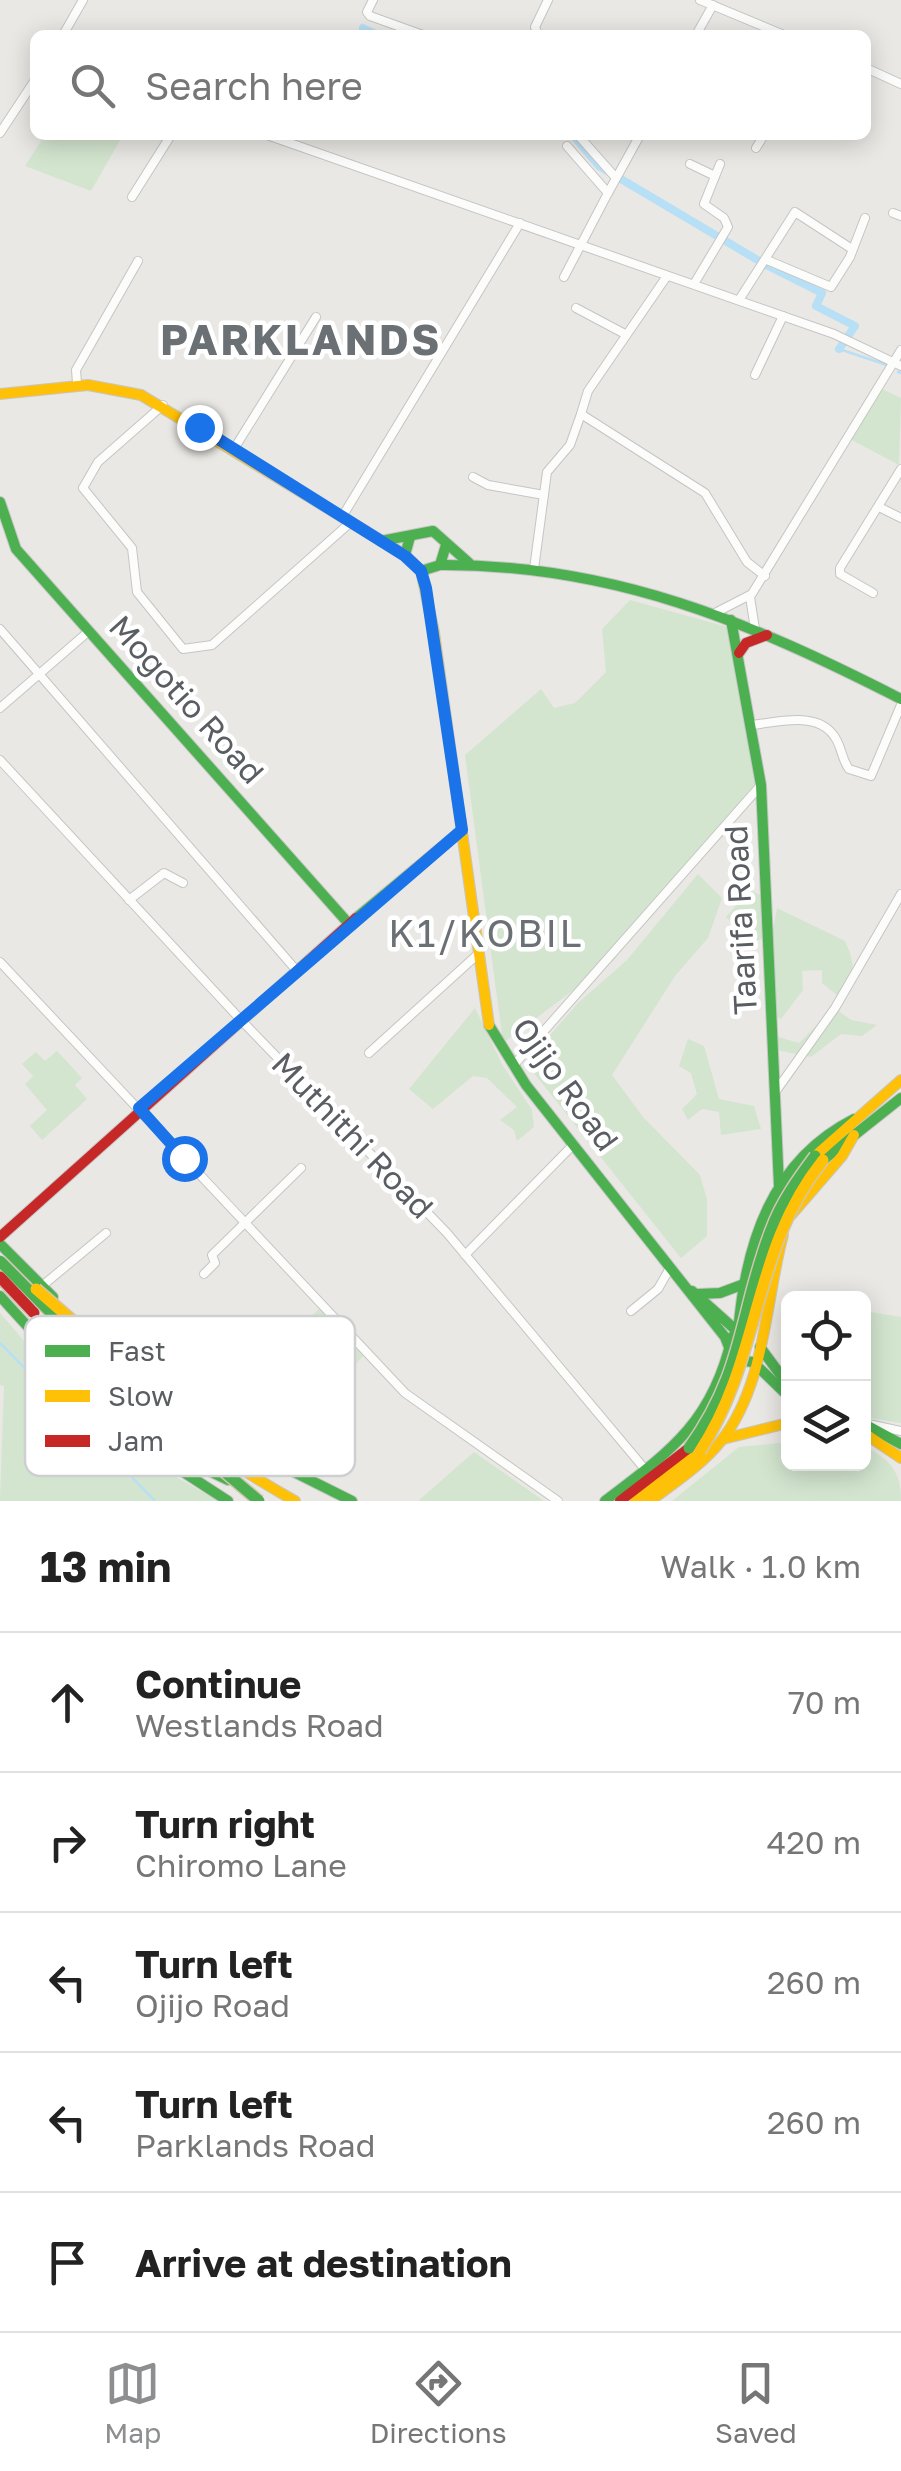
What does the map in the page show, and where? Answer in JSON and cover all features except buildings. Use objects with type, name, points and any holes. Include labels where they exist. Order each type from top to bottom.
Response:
[{"type":"main road","points":[[0,394],[76,383],[121,388],[163,406],[405,556],[432,568],[470,564],[580,573],[715,612],[901,702]]},
{"type":"main road","name":"Mogotio Road","points":[[0,502],[16,549],[349,924]]},
{"type":"main road","points":[[382,542],[410,537],[420,530],[433,531],[470,564]]},
{"type":"main road","points":[[405,556],[410,537]]},
{"type":"main road","points":[[432,568],[446,545]]},
{"type":"main road","name":"Ojijo Road","points":[[432,568],[426,588],[488,1024],[513,1066],[692,1291]]},
{"type":"main road","name":"Taarifa Road","points":[[731,620],[762,786],[779,1186]]},
{"type":"main road","points":[[738,654],[761,632]]},
{"type":"main road","points":[[74,1316],[0,1241],[139,1108],[240,1020],[256,1012],[349,924],[462,830]]},
{"type":"main road","points":[[644,1499],[726,1416],[740,1383],[779,1223],[800,1187],[819,1158],[901,1080]]},
{"type":"main road","points":[[819,1158],[901,1098]]},
{"type":"main road","points":[[738,1333],[744,1284],[760,1226],[779,1186],[796,1163],[835,1128],[857,1118]]},
{"type":"main road","points":[[644,1499],[681,1477],[723,1439],[753,1362],[786,1224],[815,1182],[848,1150],[855,1134]]},
{"type":"main road","points":[[779,1148],[796,1163]]},
{"type":"main road","points":[[0,1257],[66,1316]]},
{"type":"main road","points":[[0,1257],[50,1316]]},
{"type":"main road","points":[[0,1277],[38,1316]]},
{"type":"main road","points":[[692,1291],[720,1293],[744,1284]]},
{"type":"main road","points":[[692,1291],[738,1333]]},
{"type":"main road","points":[[692,1291],[725,1337],[729,1351],[742,1364],[753,1362]]},
{"type":"main road","points":[[0,1296],[25,1322]]},
{"type":"main road","points":[[53,1297],[69,1316]]},
{"type":"main road","points":[[620,1501],[704,1417],[724,1379],[732,1337],[751,1332],[766,1361],[784,1381]]},
{"type":"main road","points":[[753,1362],[781,1389]]},
{"type":"main road","points":[[723,1439],[781,1424]]},
{"type":"main road","points":[[871,1428],[901,1444]]},
{"type":"main road","points":[[871,1438],[901,1458]]},
{"type":"main road","points":[[606,1501],[694,1449]]},
{"type":"main road","points":[[189,1476],[228,1501]]},
{"type":"main road","points":[[216,1476],[246,1501]]},
{"type":"main road","points":[[218,1476],[269,1501]]},
{"type":"main road","points":[[228,1476],[258,1501]]},
{"type":"main road","points":[[250,1476],[295,1501]]},
{"type":"main road","points":[[300,1476],[352,1501]]},
{"type":"street","points":[[65,30],[81,3],[69,0]]},
{"type":"street","points":[[374,0],[367,12],[370,16],[408,30]]},
{"type":"street","points":[[535,30],[548,0]]},
{"type":"street","points":[[700,0],[772,30]]},
{"type":"street","points":[[699,30],[713,5]]},
{"type":"street","points":[[871,73],[901,84]]},
{"type":"street","points":[[2,130],[30,88]]},
{"type":"street","points":[[132,196],[168,140]]},
{"type":"street","points":[[282,140],[783,316],[897,364]]},
{"type":"street","points":[[582,140],[616,178]]},
{"type":"street","points":[[564,277],[637,140]]},
{"type":"street","points":[[756,148],[761,140]]},
{"type":"street","points":[[567,146],[608,193]]},
{"type":"street","points":[[690,164],[715,176]]},
{"type":"street","points":[[694,284],[728,227],[724,218],[704,204],[720,164]]},
{"type":"street","points":[[739,300],[795,212],[852,249]]},
{"type":"street","points":[[767,260],[831,286],[866,218]]},
{"type":"street","points":[[163,406],[98,462],[83,488],[132,548],[137,592],[183,649],[212,645],[346,520],[520,222]]},
{"type":"street","points":[[76,383],[76,370],[138,261]]},
{"type":"street","points":[[534,568],[547,472],[570,445],[588,391],[667,276]]},
{"type":"street","points":[[576,308],[625,334]]},
{"type":"street","points":[[756,374],[783,316]]},
{"type":"street","points":[[234,449],[316,317]]},
{"type":"street","points":[[761,632],[749,607],[753,595],[897,364],[901,350]]},
{"type":"street","points":[[581,414],[705,492],[747,562],[765,576]]},
{"type":"street","points":[[873,593],[840,571],[901,469]]},
{"type":"street","points":[[472,476],[503,489],[544,494]]},
{"type":"street","points":[[879,507],[901,518]]},
{"type":"street","points":[[715,612],[753,595]]},
{"type":"street","points":[[0,629],[296,971]]},
{"type":"street","points":[[0,708],[89,632]]},
{"type":"street","points":[[752,725],[804,719],[822,724],[836,737],[849,769],[871,776],[901,702]]},
{"type":"street","name":"Muthithi Road","points":[[0,760],[240,1020],[350,1128],[465,1255],[649,1474]]},
{"type":"street","points":[[513,1066],[762,786]]},
{"type":"street","points":[[129,900],[164,873],[183,883]]},
{"type":"street","points":[[776,1091],[835,1008],[901,894]]},
{"type":"street","points":[[369,1052],[478,955]]},
{"type":"street","points":[[0,962],[333,1316]]},
{"type":"street","points":[[465,1255],[575,1143]]},
{"type":"street","points":[[204,1274],[215,1262],[212,1255],[301,1168]]},
{"type":"street","points":[[42,1286],[106,1233]]},
{"type":"street","points":[[631,1311],[658,1289],[670,1268]]},
{"type":"street","points":[[355,1339],[422,1409],[558,1501]]},
{"type":"street","points":[[871,1425],[901,1431]]},
{"type":"green space","points":[[42,140],[120,140],[91,191],[25,166]]},
{"type":"green space","points":[[882,389],[901,398],[899,465],[850,439]]},
{"type":"green space","points":[[630,600],[731,628],[756,785],[628,932],[615,959],[503,1043],[465,755],[541,689],[554,708],[575,703],[606,672],[602,629]]},
{"type":"green space","points":[[698,874],[722,898],[708,938],[675,976],[612,1075],[643,1117],[700,1175],[707,1200],[707,1236],[681,1258],[526,1063],[578,1003],[627,960]]},
{"type":"green space","points":[[750,890],[762,896],[764,939],[751,941],[726,917]]},
{"type":"green space","points":[[777,908],[845,941],[852,964],[851,976],[837,995],[822,983],[822,970],[802,971],[803,990],[781,1019],[767,1013],[767,964]]},
{"type":"green space","points":[[475,1008],[502,1064],[532,1110],[534,1127],[517,1141],[514,1130],[500,1120],[517,1107],[487,1078],[473,1076],[433,1109],[409,1089]]},
{"type":"green space","points":[[834,1008],[851,1020],[877,1025],[862,1036],[841,1034],[811,1057],[771,1049],[768,1034],[799,1043]]},
{"type":"green space","points":[[688,1039],[704,1046],[719,1099],[754,1106],[761,1129],[721,1135],[719,1112],[702,1109],[688,1120],[682,1109],[697,1094],[691,1073],[679,1066]]},
{"type":"green space","points":[[57,1051],[82,1078],[75,1085],[87,1099],[42,1140],[30,1126],[47,1110],[25,1084],[33,1076],[22,1064],[36,1052],[45,1061]]},
{"type":"green space","points":[[320,1308],[327,1316],[312,1316]]},
{"type":"green space","points":[[871,1312],[901,1317],[901,1423],[871,1418]]},
{"type":"green space","points":[[0,1313],[25,1342],[25,1476],[175,1476],[218,1501],[0,1501],[4,1386],[0,1385]]},
{"type":"green space","points":[[355,1345],[364,1355],[355,1365]]},
{"type":"green space","points":[[781,1443],[781,1471],[871,1471],[871,1450],[892,1467],[899,1481],[901,1501],[672,1501],[739,1447]]},
{"type":"green space","points":[[474,1452],[544,1501],[418,1501]]},
{"type":"waterway","points":[[363,28],[367,30]]},
{"type":"waterway","points":[[577,140],[599,166],[766,265],[822,293],[816,306],[855,326],[839,349]]},
{"type":"waterway","points":[[839,349],[887,365]]},
{"type":"waterway","points":[[0,1343],[25,1368]]},
{"type":"waterway","points":[[130,1476],[155,1501]]},
{"type":"traffic: fast","points":[[0,502],[16,549],[349,924]]},
{"type":"traffic: fast","points":[[381,541],[433,531],[469,563]]},
{"type":"traffic: fast","points":[[410,537],[405,555],[421,571],[440,565],[446,545]]},
{"type":"traffic: fast","points":[[440,565],[503,567],[564,575],[679,603],[790,645],[901,699]]},
{"type":"traffic: fast","points":[[731,620],[761,785],[779,1186]]},
{"type":"traffic: fast","points":[[356,918],[462,830]]},
{"type":"traffic: fast","points":[[489,1025],[526,1085],[725,1337],[734,1360],[753,1362]]},
{"type":"traffic: fast","points":[[823,1160],[901,1098]]},
{"type":"traffic: fast","points":[[605,1501],[669,1449],[701,1413],[724,1366],[732,1337],[738,1333],[747,1268],[768,1209],[802,1158],[854,1119]]},
{"type":"traffic: fast","points":[[689,1448],[707,1420],[731,1367],[775,1220],[815,1156]]},
{"type":"traffic: fast","points":[[0,1244],[53,1297]]},
{"type":"traffic: fast","points":[[0,1261],[54,1316]]},
{"type":"traffic: fast","points":[[698,1294],[720,1293],[744,1284]]},
{"type":"traffic: fast","points":[[692,1291],[738,1332]]},
{"type":"traffic: fast","points":[[0,1296],[25,1323]]},
{"type":"traffic: fast","points":[[760,1347],[785,1381]]},
{"type":"traffic: fast","points":[[753,1362],[781,1389]]},
{"type":"traffic: fast","points":[[871,1428],[901,1444]]},
{"type":"traffic: fast","points":[[189,1476],[228,1501]]},
{"type":"traffic: fast","points":[[220,1476],[228,1480]]},
{"type":"traffic: fast","points":[[229,1476],[259,1501]]},
{"type":"traffic: fast","points":[[302,1476],[352,1501]]},
{"type":"traffic: slow","points":[[0,394],[88,385],[141,395],[405,555]]},
{"type":"traffic: slow","points":[[421,571],[434,632],[489,1025]]},
{"type":"traffic: slow","points":[[815,1156],[901,1080]]},
{"type":"traffic: slow","points":[[791,1215],[842,1156],[854,1135]]},
{"type":"traffic: slow","points":[[700,1451],[735,1378],[782,1230],[823,1160]]},
{"type":"traffic: slow","points":[[650,1501],[705,1458],[736,1419],[756,1368],[783,1235]]},
{"type":"traffic: slow","points":[[36,1289],[67,1316]]},
{"type":"traffic: slow","points":[[723,1439],[781,1425]]},
{"type":"traffic: slow","points":[[871,1438],[901,1458]]},
{"type":"traffic: slow","points":[[635,1501],[700,1451]]},
{"type":"traffic: slow","points":[[253,1476],[295,1501]]},
{"type":"traffic: jam","points":[[739,653],[746,643],[767,635]]},
{"type":"traffic: jam","points":[[0,1237],[356,918]]},
{"type":"traffic: jam","points":[[0,1277],[34,1313]]},
{"type":"traffic: jam","points":[[620,1501],[689,1448]]},
{"type":"district","name":"PARKLANDS","points":[[301,339]]},
{"type":"district","name":"K1/KOBIL","points":[[486,932]]},
{"type":"route","points":[[184,1158],[139,1108],[240,1020],[256,1012],[366,909],[462,830],[434,632],[421,571],[405,556],[199,427]]}]
